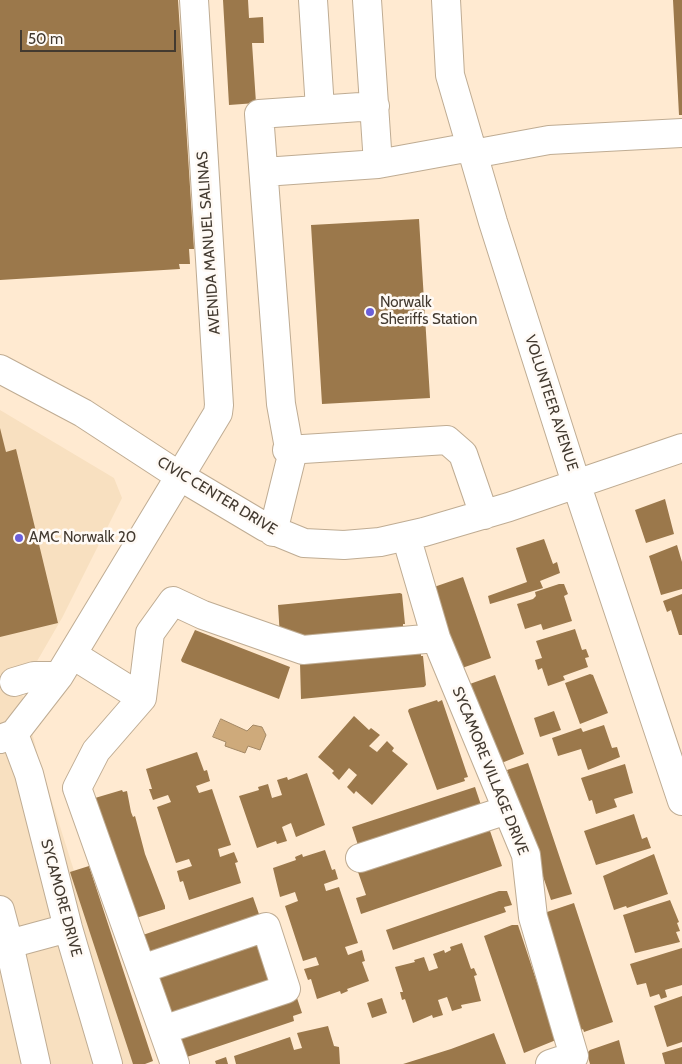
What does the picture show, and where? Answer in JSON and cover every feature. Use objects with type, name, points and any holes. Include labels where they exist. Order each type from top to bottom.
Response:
[{"type":"street","name":"AVENIDA MANUEL SALINAS","points":[[7,736],[66,665],[213,424],[219,405],[194,0]]},
{"type":"street","points":[[313,0],[320,109]]},
{"type":"street","points":[[367,0],[378,164]]},
{"type":"street","name":"VOLUNTEER AVENUE","points":[[446,0],[450,75],[472,150],[576,483],[682,801]]},
{"type":"street","points":[[273,532],[291,459],[281,404],[260,114],[375,106]]},
{"type":"street","points":[[264,172],[378,164],[549,140],[682,133]]},
{"type":"street","name":"CIVIC CENTER DRIVE","points":[[0,369],[83,412],[181,477],[273,532],[304,543],[344,545],[406,536],[484,515],[682,448]]},
{"type":"street","points":[[288,450],[447,440],[463,454],[484,515]]},
{"type":"street","name":"SYCAMORE VILLAGE DRIVE","points":[[406,536],[436,638],[526,855],[532,917],[567,1061]]},
{"type":"street","points":[[175,1064],[77,788],[96,751],[142,698],[150,633],[173,601],[202,615],[303,650],[436,638]]},
{"type":"street","points":[[14,682],[66,665],[142,698]]},
{"type":"street","name":"SYCAMORE DRIVE","points":[[7,736],[29,774],[68,928],[108,1064]]},
{"type":"street","points":[[360,858],[507,810]]},
{"type":"street","points":[[0,910],[36,1064]]},
{"type":"street","points":[[142,969],[266,927],[286,989],[163,1030]]},
{"type":"street","points":[[9,944],[68,928]]},
{"type":"shaded area","points":[[0,410],[114,478],[122,498],[62,618],[21,689],[39,760],[135,1064],[0,1064]]},
{"type":"shaded area","points":[[221,719],[247,731],[253,725],[262,727],[266,735],[260,750],[248,746],[245,753],[225,746],[226,742],[213,737]]},
{"type":"building","points":[[0,0],[178,0],[194,249],[189,249],[190,264],[179,264],[180,269],[0,280]]},
{"type":"building","points":[[223,0],[248,0],[249,18],[263,17],[264,43],[252,43],[256,103],[229,105]]},
{"type":"building","points":[[673,0],[682,0],[682,115],[679,115]]},
{"type":"building","name":"Norwalk Sheriffs Station","points":[[419,219],[430,398],[322,404],[311,225]]},
{"type":"building","name":"AMC Norwalk 20","points":[[0,428],[6,452],[16,449],[58,623],[0,637]]},
{"type":"building","points":[[665,499],[674,534],[646,543],[635,510]]},
{"type":"building","points":[[544,539],[553,564],[557,562],[560,573],[540,581],[543,588],[490,604],[488,596],[527,582],[516,548]]},
{"type":"building","points":[[677,545],[682,562],[682,589],[661,595],[649,556]]},
{"type":"building","points":[[463,577],[491,658],[457,668],[434,587]]},
{"type":"building","points":[[564,584],[568,594],[564,596],[572,621],[543,630],[541,624],[525,629],[517,604],[533,599],[536,596],[535,592]]},
{"type":"building","points":[[402,594],[405,624],[403,624],[403,628],[282,640],[280,637],[278,605]]},
{"type":"building","points":[[682,594],[682,635],[679,635],[671,610],[667,612],[663,601]]},
{"type":"building","points":[[575,629],[582,650],[586,649],[589,657],[585,658],[588,667],[563,676],[565,680],[548,686],[542,668],[538,670],[535,660],[542,658],[536,641]]},
{"type":"building","points":[[195,630],[290,667],[279,699],[182,662],[181,660]]},
{"type":"building","points":[[421,652],[426,685],[424,687],[301,699],[300,663]]},
{"type":"building","points":[[590,674],[593,675],[608,713],[580,724],[565,683]]},
{"type":"building","points":[[495,675],[524,754],[494,766],[467,685]]},
{"type":"building","points":[[437,700],[438,702],[442,700],[468,777],[464,778],[465,781],[437,790],[408,711],[409,709]]},
{"type":"building","points":[[554,711],[561,730],[540,737],[534,718]]},
{"type":"building","points":[[354,716],[369,730],[371,728],[380,735],[369,746],[377,752],[387,741],[394,748],[392,751],[408,764],[372,805],[356,791],[354,794],[347,787],[357,775],[349,768],[339,780],[332,773],[334,771],[318,757]]},
{"type":"building","points":[[604,725],[612,748],[617,747],[620,757],[588,770],[581,749],[558,756],[552,738],[581,728],[583,732]]},
{"type":"building","points":[[197,752],[204,771],[207,770],[210,781],[196,786],[199,793],[212,789],[231,845],[218,849],[220,857],[234,852],[238,862],[235,863],[241,883],[189,900],[183,881],[180,882],[177,871],[192,866],[189,859],[176,863],[157,807],[171,802],[168,795],[153,800],[146,769]]},
{"type":"building","points":[[528,763],[572,894],[551,900],[507,770]]},
{"type":"building","points":[[625,764],[633,793],[614,799],[617,807],[596,814],[592,800],[589,801],[581,778]]},
{"type":"building","points":[[307,773],[325,825],[296,837],[291,823],[282,827],[287,841],[277,844],[276,841],[257,848],[239,796],[259,790],[258,787],[268,784],[272,798],[282,795],[277,780],[287,777],[288,780]]},
{"type":"building","points":[[475,787],[481,805],[359,848],[352,827]]},
{"type":"building","points":[[122,790],[123,792],[127,791],[131,812],[133,817],[135,816],[145,854],[165,906],[165,909],[136,918],[95,798]]},
{"type":"building","points":[[634,814],[642,839],[647,837],[651,848],[596,865],[584,831]]},
{"type":"building","points":[[489,828],[502,866],[361,914],[356,898],[366,895],[358,872]]},
{"type":"building","points":[[325,850],[332,870],[335,869],[338,879],[324,884],[326,891],[339,887],[358,943],[345,947],[348,955],[362,950],[365,961],[362,962],[369,981],[347,989],[348,991],[341,994],[340,991],[317,999],[311,979],[308,980],[304,969],[319,965],[316,957],[303,961],[285,906],[298,901],[295,892],[280,897],[273,868],[296,860],[295,857],[302,854],[303,857]]},
{"type":"building","points":[[654,854],[668,894],[627,908],[626,906],[614,910],[603,876]]},
{"type":"building","points":[[89,866],[153,1061],[145,1064],[133,1064],[70,872]]},
{"type":"building","points":[[499,891],[507,891],[512,905],[504,907],[506,912],[393,950],[386,930]]},
{"type":"building","points":[[253,897],[260,917],[147,956],[140,936]]},
{"type":"building","points":[[670,900],[679,922],[677,923],[680,931],[676,932],[680,942],[635,953],[623,915]]},
{"type":"building","points":[[574,903],[613,1022],[584,1032],[583,1029],[580,1031],[544,913]]},
{"type":"building","points":[[512,925],[518,925],[556,1040],[524,1053],[484,936]]},
{"type":"building","points":[[266,939],[280,978],[167,1016],[154,977]]},
{"type":"building","points":[[462,943],[471,969],[474,968],[477,975],[474,976],[481,1001],[461,1005],[462,1008],[452,1011],[447,997],[438,1000],[443,1015],[433,1018],[432,1015],[413,1023],[405,999],[402,1000],[400,992],[403,992],[395,967],[415,962],[414,960],[424,957],[429,971],[438,968],[433,954],[444,950],[445,953],[451,950],[450,947]]},
{"type":"building","points":[[682,948],[682,985],[665,990],[667,997],[661,999],[659,994],[650,997],[646,983],[637,985],[630,964]]},
{"type":"building","points":[[682,996],[682,1042],[667,1047],[654,1006]]},
{"type":"building","points":[[297,998],[302,1013],[293,1016],[294,1021],[181,1059],[174,1038]]},
{"type":"building","points":[[382,998],[387,1013],[372,1018],[367,1003]]},
{"type":"building","points":[[328,1026],[334,1046],[339,1047],[340,1064],[236,1064],[234,1056],[290,1037],[294,1050],[302,1048],[297,1033]]},
{"type":"building","points":[[494,1033],[506,1064],[403,1064],[451,1049]]},
{"type":"building","points":[[619,1040],[625,1064],[590,1064],[587,1053],[590,1050]]},
{"type":"building","points":[[682,1047],[682,1064],[665,1064],[662,1053]]},
{"type":"building","points":[[226,1057],[228,1064],[216,1064],[215,1061]]},
{"type":"place","name":"Norwalk Sheriffs Station","points":[[370,312]]},
{"type":"place","name":"AMC Norwalk 20","points":[[19,538]]}]
